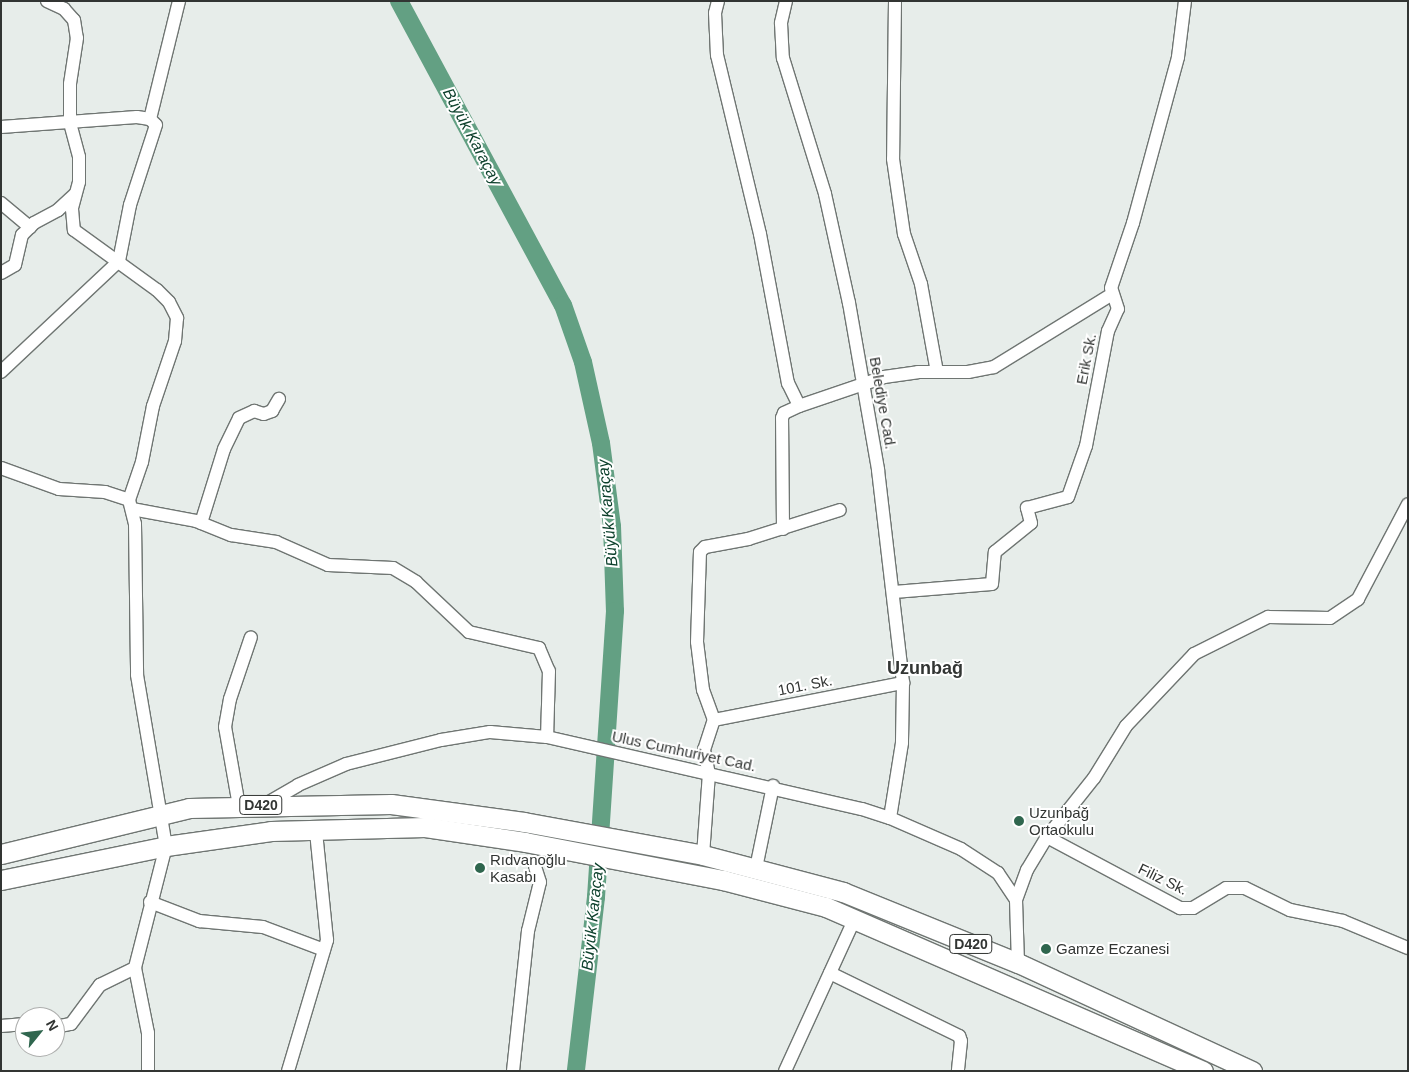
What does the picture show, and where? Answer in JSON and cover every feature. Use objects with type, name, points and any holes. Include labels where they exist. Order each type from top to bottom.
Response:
[{"type":"highway","name":"D420","points":[[1,854],[189,808],[264,805],[391,804],[524,822],[703,855],[843,892],[1018,963],[1252,1071]]},
{"type":"highway","name":"D420","points":[[1,880],[166,846],[272,831],[425,827],[525,842],[682,872],[790,897],[855,918]]},
{"type":"highway","points":[[855,918],[1203,1071]]},
{"type":"street","points":[[47,1],[64,9],[74,20],[77,38],[70,84],[70,123],[79,158],[76,192],[72,209],[74,230],[120,261],[169,302],[178,318],[175,341],[153,406],[142,462],[130,504],[137,675],[144,731],[163,814],[166,846],[158,885],[150,902],[135,968],[148,1033],[148,1071]]},
{"type":"street","points":[[150,119],[179,1]]},
{"type":"street","points":[[718,1],[714,13],[717,55],[760,234],[788,383],[800,406]]},
{"type":"street","name":"Belediye Cad.","points":[[786,1],[781,23],[784,58],[825,194],[863,384],[894,592],[903,684],[902,743],[890,818]]},
{"type":"street","points":[[895,1],[893,159],[904,234],[921,284],[937,372]]},
{"type":"street","name":"Erik Sk.","points":[[894,592],[992,584],[995,552],[1031,523],[1027,508],[1068,497],[1086,446],[1108,331],[1118,309],[1111,288],[1133,223],[1178,57],[1185,1]]},
{"type":"street","points":[[1,127],[150,119],[155,122],[154,134],[130,206],[120,261],[1,372]]},
{"type":"street","points":[[1,273],[15,265],[19,240],[30,227],[58,210],[76,192]]},
{"type":"street","points":[[1,203],[30,227]]},
{"type":"street","points":[[783,529],[782,418],[784,413],[863,384],[909,373],[994,367],[1112,294]]},
{"type":"street","points":[[201,523],[224,449],[238,418],[254,410],[264,414],[272,411],[279,399]]},
{"type":"street","points":[[1,468],[59,489],[105,492],[130,504],[201,523],[231,535],[276,542],[328,565],[393,568],[416,582],[469,632],[539,648],[549,671],[547,737]]},
{"type":"street","points":[[1018,963],[1016,900],[1027,870],[1047,837],[1094,778],[1126,726],[1194,654],[1268,618],[1330,618],[1358,599],[1408,504]]},
{"type":"street","points":[[703,855],[709,774],[704,750],[714,720],[704,690],[697,642],[700,552],[705,548],[783,529],[840,510]]},
{"type":"street","points":[[239,806],[228,748],[226,711],[251,637]]},
{"type":"street","name":"101. Sk.","points":[[714,720],[903,684]]},
{"type":"street","name":"Ulus Cumhuriyet Cad.","points":[[264,805],[304,782],[373,757],[478,733],[547,737],[709,774],[773,786],[890,818],[961,850],[998,873],[1016,900]]},
{"type":"street","points":[[756,868],[773,786]]},
{"type":"street","points":[[288,1071],[324,950],[328,930],[316,831]]},
{"type":"street","name":"Filiz Sk.","points":[[1047,837],[1180,908],[1193,908],[1226,888],[1244,888],[1290,910],[1342,921],[1408,948]]},
{"type":"street","points":[[513,1071],[528,931],[540,882],[535,867]]},
{"type":"street","points":[[150,902],[199,921],[263,927],[324,950]]},
{"type":"street","points":[[785,1071],[855,918]]},
{"type":"street","points":[[65,1025],[71,1024],[100,985],[135,968]]},
{"type":"street","points":[[830,973],[959,1036],[961,1049],[958,1071]]},
{"type":"street","points":[[1,1026],[15,1025]]},
{"type":"waterway","name":"Büyük Karaçay","points":[[399,1],[563,305],[583,362],[601,443],[612,526],[615,611],[596,897],[576,1071]]},
{"type":"place","name":"Uzunbağ Ortaokulu","points":[[1019,821]]},
{"type":"place","name":"Rıdvanoğlu Kasabı","points":[[480,868]]},
{"type":"place","name":"Gamze Eczanesi","points":[[1046,949]]},
{"type":"district","name":"Uzunbağ","points":[[925,668]]}]
